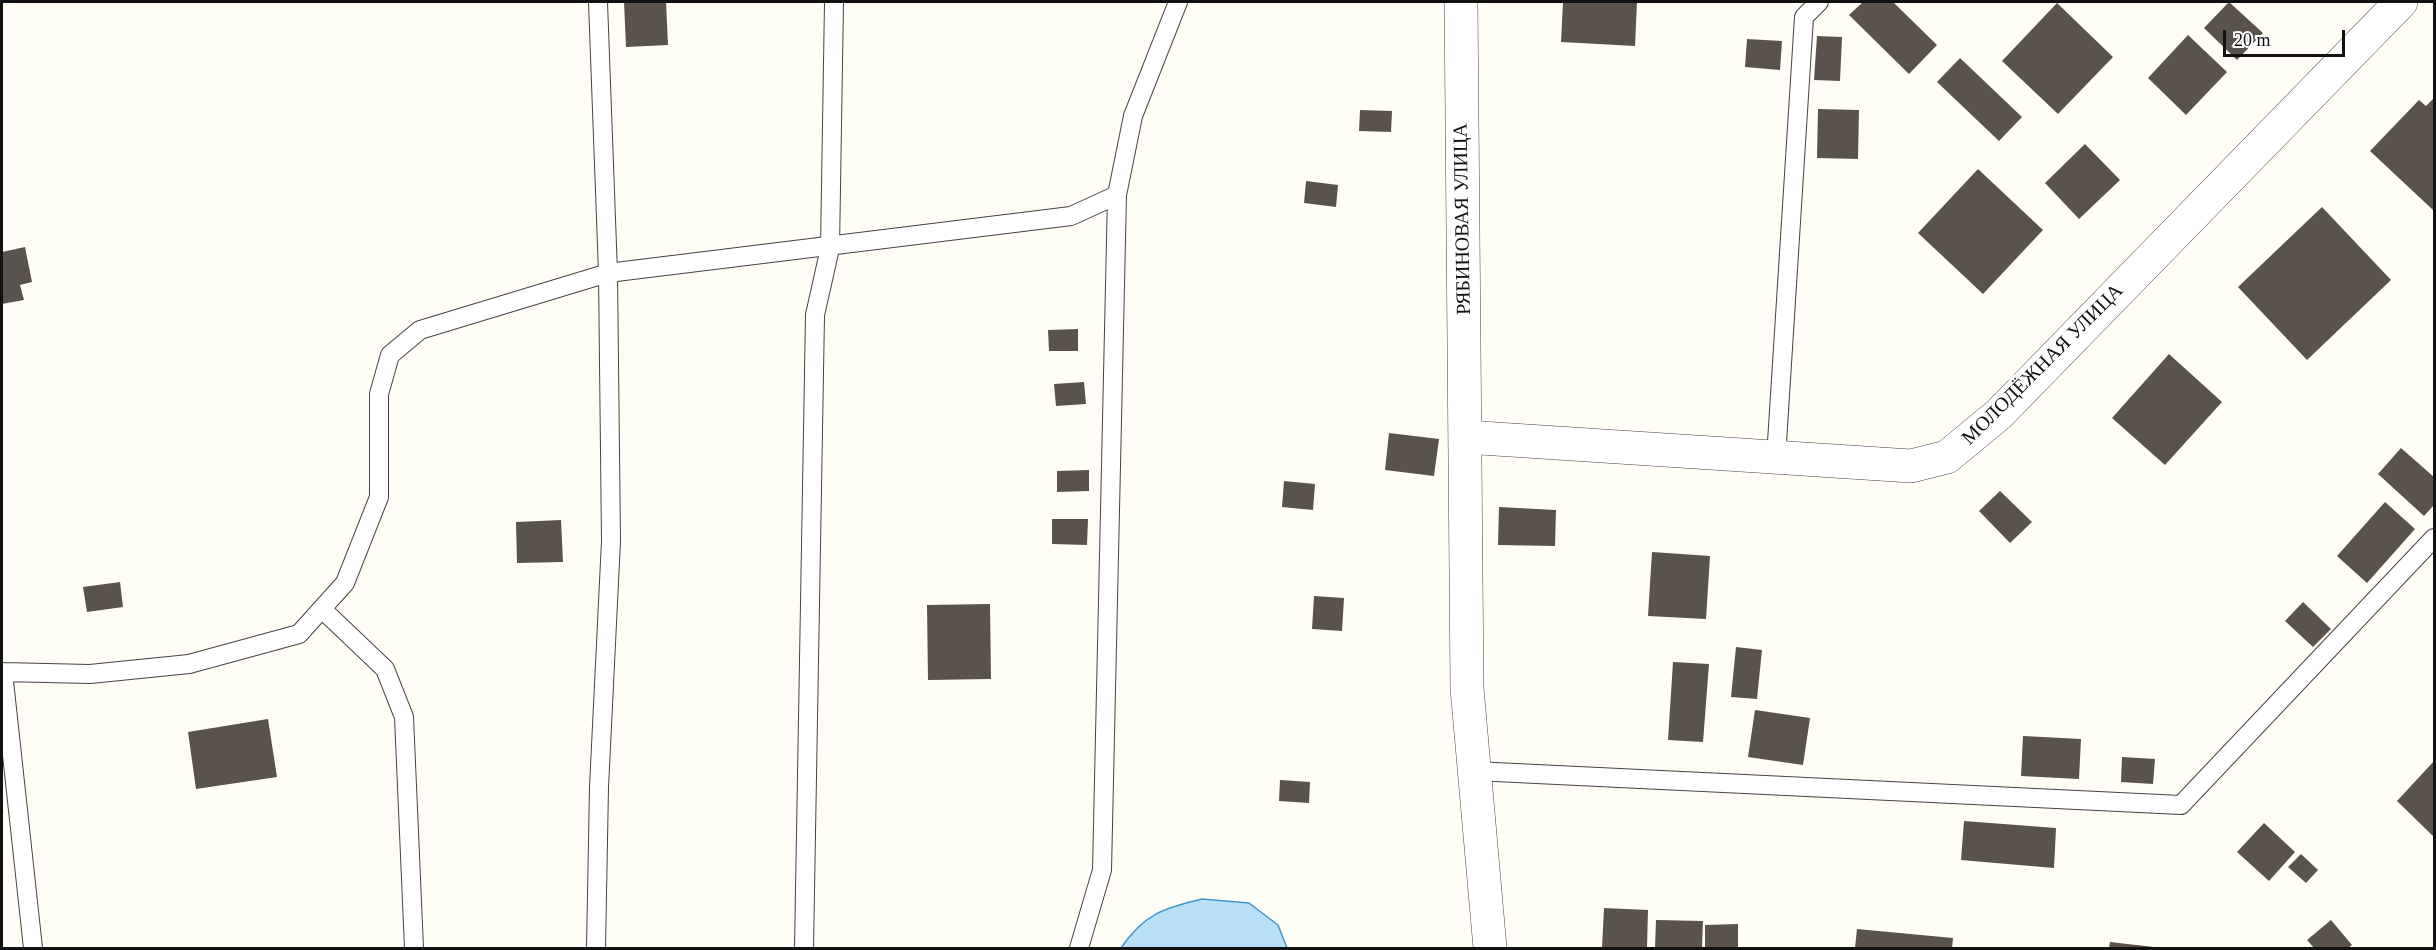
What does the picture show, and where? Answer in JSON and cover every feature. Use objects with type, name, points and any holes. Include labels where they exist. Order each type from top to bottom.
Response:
[{"type":"street","name":"РЯБИНОВАЯ УЛИЦА","points":[[1461,2],[1467,688],[1490,948]]},
{"type":"street","name":"МОЛОДЁЖНАЯ УЛИЦА","points":[[1466,437],[1911,466],[1947,458],[1999,414],[2401,2]]},
{"type":"lane","points":[[596,948],[599,787],[611,541],[608,273],[598,2]]},
{"type":"lane","points":[[804,948],[815,315],[830,248],[834,2]]},
{"type":"lane","points":[[1079,948],[1102,870],[1117,195],[1133,116],[1178,2]]},
{"type":"lane","points":[[1776,458],[1804,17],[1819,2]]},
{"type":"lane","points":[[33,948],[2,672],[90,674],[189,664],[299,634],[345,583],[379,497],[379,394],[390,355],[420,330],[608,273],[830,248],[1071,216],[1117,195]]},
{"type":"lane","points":[[1474,771],[2181,805],[2434,538]]},
{"type":"lane","points":[[322,609],[385,669],[404,717],[414,948]]},
{"type":"water","points":[[1202,899],[1249,903],[1278,925],[1287,948],[1121,948],[1138,927],[1156,914]]},
{"type":"building","points":[[624,2],[666,2],[668,45],[626,47]]},
{"type":"building","points":[[1563,2],[1637,2],[1635,46],[1561,42]]},
{"type":"building","points":[[1863,2],[1893,2],[1937,45],[1909,74],[1849,15]]},
{"type":"building","points":[[2229,2],[2263,33],[2237,60],[2204,28]]},
{"type":"building","points":[[2057,3],[2113,57],[2058,114],[2002,61]]},
{"type":"building","points":[[2188,35],[2227,72],[2186,115],[2148,78]]},
{"type":"building","points":[[1817,36],[1842,37],[1840,81],[1814,80]]},
{"type":"building","points":[[1747,39],[1782,41],[1780,70],[1745,67]]},
{"type":"building","points":[[1960,58],[2022,117],[1999,141],[1937,82]]},
{"type":"building","points":[[2434,98],[2433,210],[2370,151],[2419,100],[2426,106]]},
{"type":"building","points":[[1818,109],[1859,110],[1858,159],[1817,158]]},
{"type":"building","points":[[1360,110],[1392,111],[1391,132],[1359,131]]},
{"type":"building","points":[[2085,144],[2120,180],[2079,219],[2045,183]]},
{"type":"building","points":[[1978,169],[2043,230],[1983,294],[1918,233]]},
{"type":"building","points":[[1306,181],[1338,185],[1336,207],[1304,203]]},
{"type":"building","points":[[2322,207],[2391,280],[2307,360],[2238,287]]},
{"type":"building","points":[[25,247],[32,282],[20,285],[24,300],[2,304],[2,252]]},
{"type":"building","points":[[1078,329],[1078,351],[1049,351],[1048,330]]},
{"type":"building","points":[[2169,354],[2222,402],[2165,465],[2112,418]]},
{"type":"building","points":[[1084,382],[1086,404],[1056,406],[1054,384]]},
{"type":"building","points":[[1389,433],[1439,439],[1434,476],[1385,470]]},
{"type":"building","points":[[2401,448],[2434,477],[2434,505],[2424,516],[2378,474]]},
{"type":"building","points":[[1089,470],[1089,491],[1057,492],[1057,471]]},
{"type":"building","points":[[1284,481],[1315,484],[1313,510],[1282,507]]},
{"type":"building","points":[[2000,491],[2032,522],[2010,543],[1979,511]]},
{"type":"building","points":[[2385,502],[2415,529],[2367,583],[2337,556]]},
{"type":"building","points":[[1499,507],[1556,510],[1555,546],[1498,545]]},
{"type":"building","points":[[1052,519],[1088,519],[1087,545],[1052,544]]},
{"type":"building","points":[[561,520],[563,562],[517,563],[516,522]]},
{"type":"building","points":[[1652,552],[1710,556],[1706,619],[1648,616]]},
{"type":"building","points":[[120,582],[123,607],[87,612],[83,587]]},
{"type":"building","points":[[1314,596],[1344,598],[1342,631],[1312,629]]},
{"type":"building","points":[[2303,602],[2331,629],[2313,647],[2285,621]]},
{"type":"building","points":[[990,604],[991,679],[928,680],[927,605]]},
{"type":"building","points":[[1736,647],[1762,650],[1757,699],[1731,697]]},
{"type":"building","points":[[1673,662],[1709,664],[1703,742],[1668,740]]},
{"type":"building","points":[[1755,710],[1810,718],[1803,765],[1748,757]]},
{"type":"building","points":[[268,719],[277,777],[196,789],[188,732]]},
{"type":"building","points":[[2023,736],[2081,739],[2079,779],[2021,776]]},
{"type":"building","points":[[2122,757],[2155,759],[2153,784],[2121,782]]},
{"type":"building","points":[[2434,761],[2434,837],[2397,801]]},
{"type":"building","points":[[1280,780],[1310,782],[1309,803],[1279,801]]},
{"type":"building","points":[[1964,821],[2056,828],[2054,868],[1961,860]]},
{"type":"building","points":[[2264,823],[2295,852],[2269,881],[2237,852]]},
{"type":"building","points":[[2301,854],[2318,870],[2306,883],[2288,867]]},
{"type":"building","points":[[1604,908],[1648,910],[1647,948],[1602,948]]},
{"type":"building","points":[[1656,920],[1703,921],[1702,948],[1655,948]]},
{"type":"building","points":[[2331,920],[2352,945],[2348,948],[2314,948],[2307,940]]},
{"type":"building","points":[[1738,924],[1738,948],[1705,948],[1705,925]]},
{"type":"building","points":[[1857,929],[1953,938],[1952,948],[1855,948]]},
{"type":"building","points":[[2110,942],[2154,947],[2154,948],[2109,948]]}]
